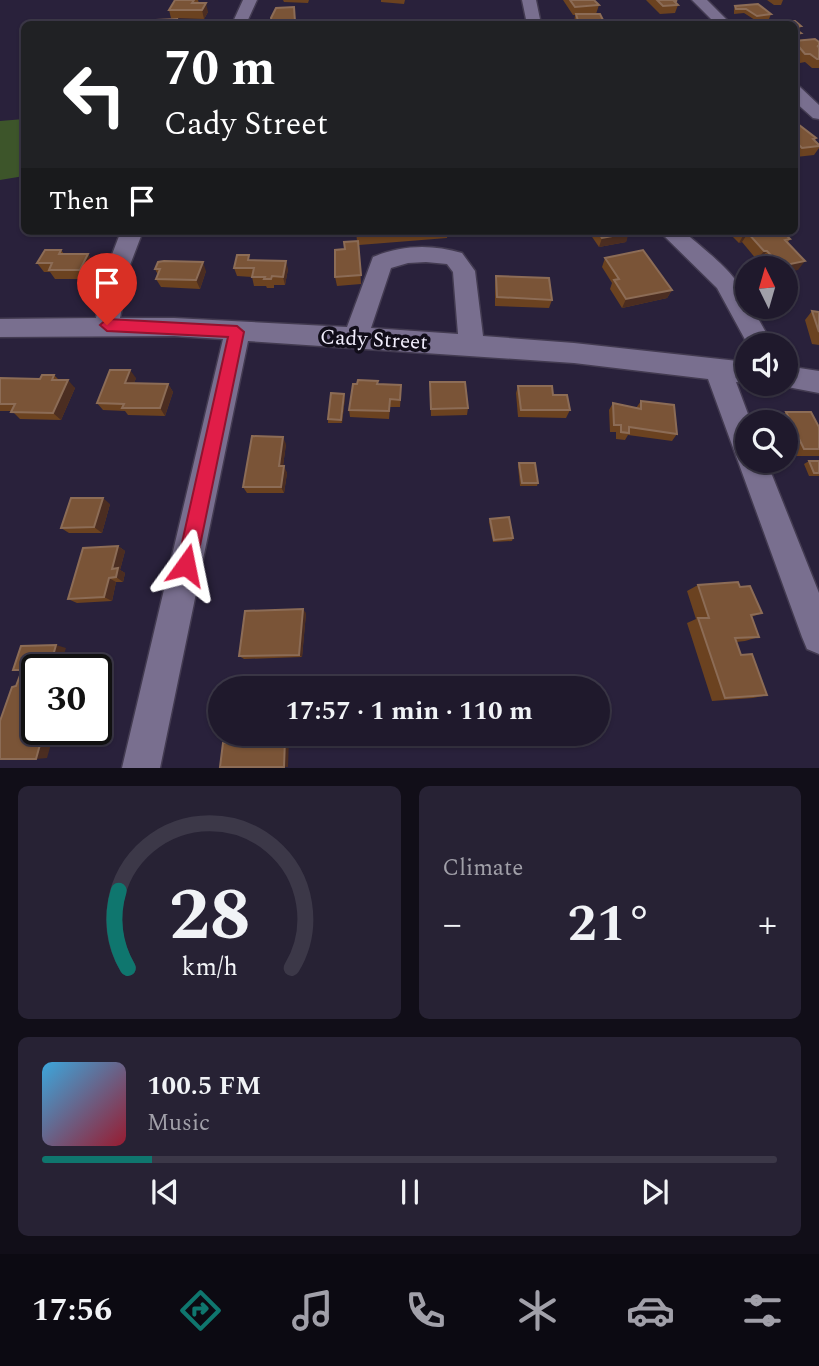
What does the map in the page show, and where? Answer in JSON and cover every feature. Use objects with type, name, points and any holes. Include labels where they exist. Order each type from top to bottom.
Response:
[{"type":"street","points":[[240,21],[250,0]]},
{"type":"street","points":[[529,0],[533,21]]},
{"type":"street","points":[[699,0],[721,21]]},
{"type":"street","points":[[798,95],[819,114]]},
{"type":"street","points":[[107,325],[119,265],[130,235]]},
{"type":"street","points":[[674,235],[724,282],[754,333]]},
{"type":"street","points":[[356,337],[381,263],[398,255],[428,253],[454,258],[464,271],[472,345]]},
{"type":"street","name":"Cady Street","points":[[0,327],[107,325],[356,337],[574,353],[735,372]]},
{"type":"street","points":[[141,768],[237,332]]},
{"type":"street","points":[[718,370],[735,416]]},
{"type":"street","points":[[798,379],[819,382]]},
{"type":"street","points":[[757,473],[819,638]]},
{"type":"green space","points":[[21,119],[21,176],[0,180],[0,121]]},
{"type":"building","points":[[175,0],[206,3],[202,10],[169,10]]},
{"type":"building","points":[[570,0],[594,0],[599,5],[575,7]]},
{"type":"building","points":[[657,0],[675,0],[678,5],[663,6]]},
{"type":"building","points":[[758,4],[771,14],[757,16],[746,9],[736,9],[735,6]]},
{"type":"building","points":[[294,7],[295,21],[272,21],[276,8]]},
{"type":"building","points":[[576,14],[600,14],[604,21],[578,21]]},
{"type":"building","points":[[177,19],[177,21],[156,20]]},
{"type":"building","points":[[815,39],[819,42],[819,59],[805,54],[798,46],[798,41]]},
{"type":"building","points":[[798,124],[816,138],[813,139],[819,145],[802,148],[798,144]]},
{"type":"building","points":[[750,235],[786,235],[790,239],[785,240],[805,261],[798,262],[798,256],[772,256]]},
{"type":"building","points":[[358,241],[361,275],[335,277],[335,250],[345,249],[344,242]]},
{"type":"building","points":[[45,250],[61,250],[59,254],[88,254],[80,270],[49,270],[52,263],[37,263]]},
{"type":"building","points":[[643,250],[672,290],[626,299],[614,280],[619,279],[605,258]]},
{"type":"building","points":[[237,255],[249,255],[248,260],[286,261],[283,277],[252,277],[254,268],[234,268]]},
{"type":"building","points":[[158,262],[203,262],[196,280],[156,279],[160,269],[155,269]]},
{"type":"building","points":[[496,276],[549,278],[552,300],[497,297]]},
{"type":"building","points":[[812,311],[819,312],[819,332]]},
{"type":"building","points":[[110,370],[130,370],[125,383],[168,384],[160,408],[122,408],[124,404],[97,403]]},
{"type":"building","points":[[42,375],[54,375],[52,380],[68,380],[53,413],[11,412],[15,404],[0,404],[0,378],[40,379]]},
{"type":"building","points":[[358,380],[401,385],[400,400],[390,399],[389,411],[349,410],[353,384],[357,384]]},
{"type":"building","points":[[430,382],[465,382],[468,408],[431,409]]},
{"type":"building","points":[[518,386],[552,386],[553,395],[567,395],[570,410],[521,410]]},
{"type":"building","points":[[331,393],[344,394],[341,420],[328,419]]},
{"type":"building","points":[[641,401],[674,405],[677,434],[629,427],[629,433],[621,432],[621,425],[614,425],[613,403],[641,409]]},
{"type":"building","points":[[798,412],[811,412],[819,427],[819,449],[804,449],[798,437]]},
{"type":"building","points":[[252,436],[283,437],[279,466],[284,466],[281,487],[243,487]]},
{"type":"building","points":[[809,461],[819,461],[819,473],[814,473]]},
{"type":"building","points":[[519,463],[535,463],[538,483],[522,483]]},
{"type":"building","points":[[71,498],[103,498],[94,527],[61,528]]},
{"type":"building","points":[[509,517],[513,538],[494,540],[490,519]]},
{"type":"building","points":[[118,546],[112,569],[118,568],[116,577],[109,578],[104,597],[68,599],[83,548]]},
{"type":"building","points":[[738,582],[740,587],[750,586],[762,613],[751,615],[759,637],[735,638],[741,655],[752,654],[767,695],[725,698],[698,618],[709,618],[698,585]]},
{"type":"building","points":[[303,609],[299,655],[239,656],[245,611]]},
{"type":"building","points":[[56,645],[53,654],[21,654],[21,670],[13,670],[21,646]]},
{"type":"building","points":[[21,673],[21,745],[40,745],[36,759],[0,759],[0,721],[12,687],[16,686]]},
{"type":"building","points":[[223,746],[285,746],[284,767],[220,767]]},
{"type":"route","points":[[107,325],[237,332],[186,565]]}]
